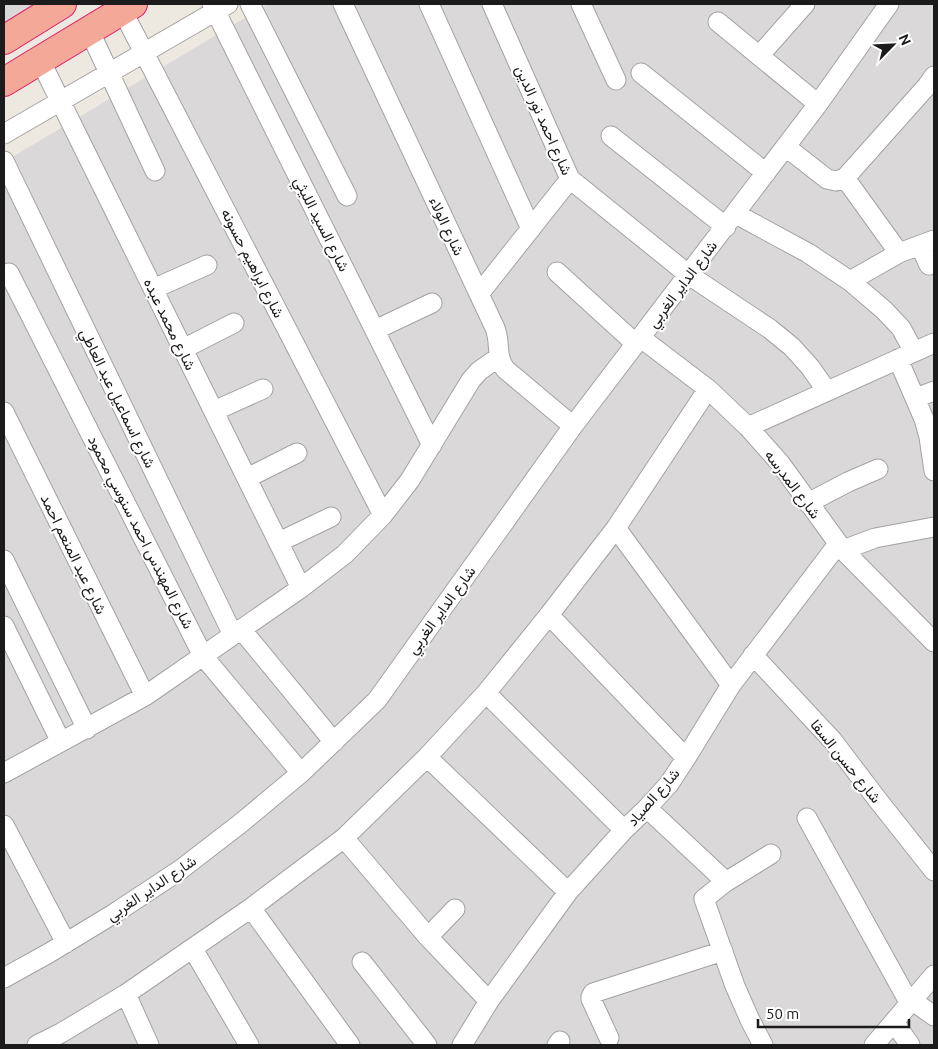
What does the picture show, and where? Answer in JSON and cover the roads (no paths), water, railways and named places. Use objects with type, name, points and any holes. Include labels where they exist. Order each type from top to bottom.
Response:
[{"type":"highway","points":[[4,82],[128,7]]},
{"type":"highway","points":[[4,40],[46,8]]},
{"type":"street","points":[[250,4],[347,196]]},
{"type":"street","name":"شارع الولاء","points":[[343,4],[498,336],[499,357]]},
{"type":"street","points":[[430,4],[531,229]]},
{"type":"street","name":"شارع احمد نور الدين","points":[[492,4],[570,179],[689,275],[770,329],[792,346],[810,367],[826,391]]},
{"type":"street","points":[[581,4],[616,80]]},
{"type":"street","points":[[759,56],[806,4]]},
{"type":"street","name":"شارع الداير الغربي","points":[[4,978],[116,913],[180,870],[301,773],[377,700],[573,426],[786,147],[889,4]]},
{"type":"street","points":[[4,134],[144,53],[218,6]]},
{"type":"street","name":"شارع السيد الليثي","points":[[218,6],[432,445]]},
{"type":"street","name":"شارع ابراهيم حسونه","points":[[128,7],[144,53],[383,515]]},
{"type":"street","points":[[718,22],[818,104]]},
{"type":"street","points":[[89,30],[155,171]]},
{"type":"street","name":"شارع محمد عبده","points":[[40,60],[301,588]]},
{"type":"street","points":[[641,73],[766,172]]},
{"type":"street","points":[[786,147],[827,179],[836,181],[844,178],[932,85]]},
{"type":"street","points":[[611,136],[731,220],[808,253],[850,281],[884,310],[901,328],[916,398],[929,437],[934,471]]},
{"type":"street","name":"شارع اسماعيل عبد العاطي","points":[[4,161],[237,632],[334,742]]},
{"type":"street","points":[[844,178],[899,253]]},
{"type":"street","points":[[479,294],[570,179]]},
{"type":"street","points":[[850,281],[899,253],[927,243],[929,264]]},
{"type":"street","points":[[153,290],[207,265]]},
{"type":"street","name":"شارع المدرسه","points":[[556,272],[638,341],[708,389],[748,427],[780,464],[841,547],[934,642]]},
{"type":"street","name":"شارع المهندس احمد سنوسي محمود","points":[[9,273],[203,656],[301,773]]},
{"type":"street","points":[[375,330],[432,303]]},
{"type":"street","points":[[183,348],[234,323]]},
{"type":"street","points":[[748,427],[934,343]]},
{"type":"street","points":[[4,773],[145,696],[301,588],[345,554],[383,515],[410,480],[471,380],[479,370],[499,357],[505,369],[573,426]]},
{"type":"street","points":[[214,412],[263,389]]},
{"type":"street","points":[[38,1045],[64,1039],[251,908],[344,838],[428,757],[486,692],[549,615],[616,528],[708,389]]},
{"type":"street","points":[[916,398],[934,391]]},
{"type":"street","name":"شارع عبد المنعم احمد","points":[[4,412],[145,696]]},
{"type":"street","points":[[247,478],[297,453]]},
{"type":"street","points":[[808,503],[878,469]]},
{"type":"street","points":[[279,542],[331,517]]},
{"type":"street","points":[[616,528],[731,685]]},
{"type":"street","points":[[841,547],[875,538],[934,528]]},
{"type":"street","name":"شارع الصياد","points":[[462,1045],[489,1001],[568,892],[668,784],[753,654],[841,547]]},
{"type":"street","points":[[4,560],[87,729]]},
{"type":"street","points":[[549,615],[686,758]]},
{"type":"street","points":[[4,626],[61,742]]},
{"type":"street","name":"شارع حسن السقا","points":[[753,654],[833,741],[876,799],[934,871]]},
{"type":"street","points":[[486,692],[624,830]]},
{"type":"street","points":[[428,757],[568,892]]},
{"type":"street","points":[[647,808],[723,879],[724,883]]},
{"type":"street","points":[[807,818],[911,1002],[934,1016]]},
{"type":"street","points":[[4,825],[66,943]]},
{"type":"street","points":[[344,838],[428,937],[489,1001]]},
{"type":"street","points":[[763,1045],[735,986],[704,899],[724,883],[771,854]]},
{"type":"street","points":[[251,908],[350,1045]]},
{"type":"street","points":[[428,937],[455,909]]},
{"type":"street","points":[[192,949],[249,1045]]},
{"type":"street","points":[[609,1038],[591,998],[593,993],[723,951]]},
{"type":"street","points":[[362,962],[426,1045]]},
{"type":"street","points":[[874,1045],[934,975]]},
{"type":"street","points":[[126,994],[149,1045]]},
{"type":"street","points":[[894,1022],[910,1045]]}]
